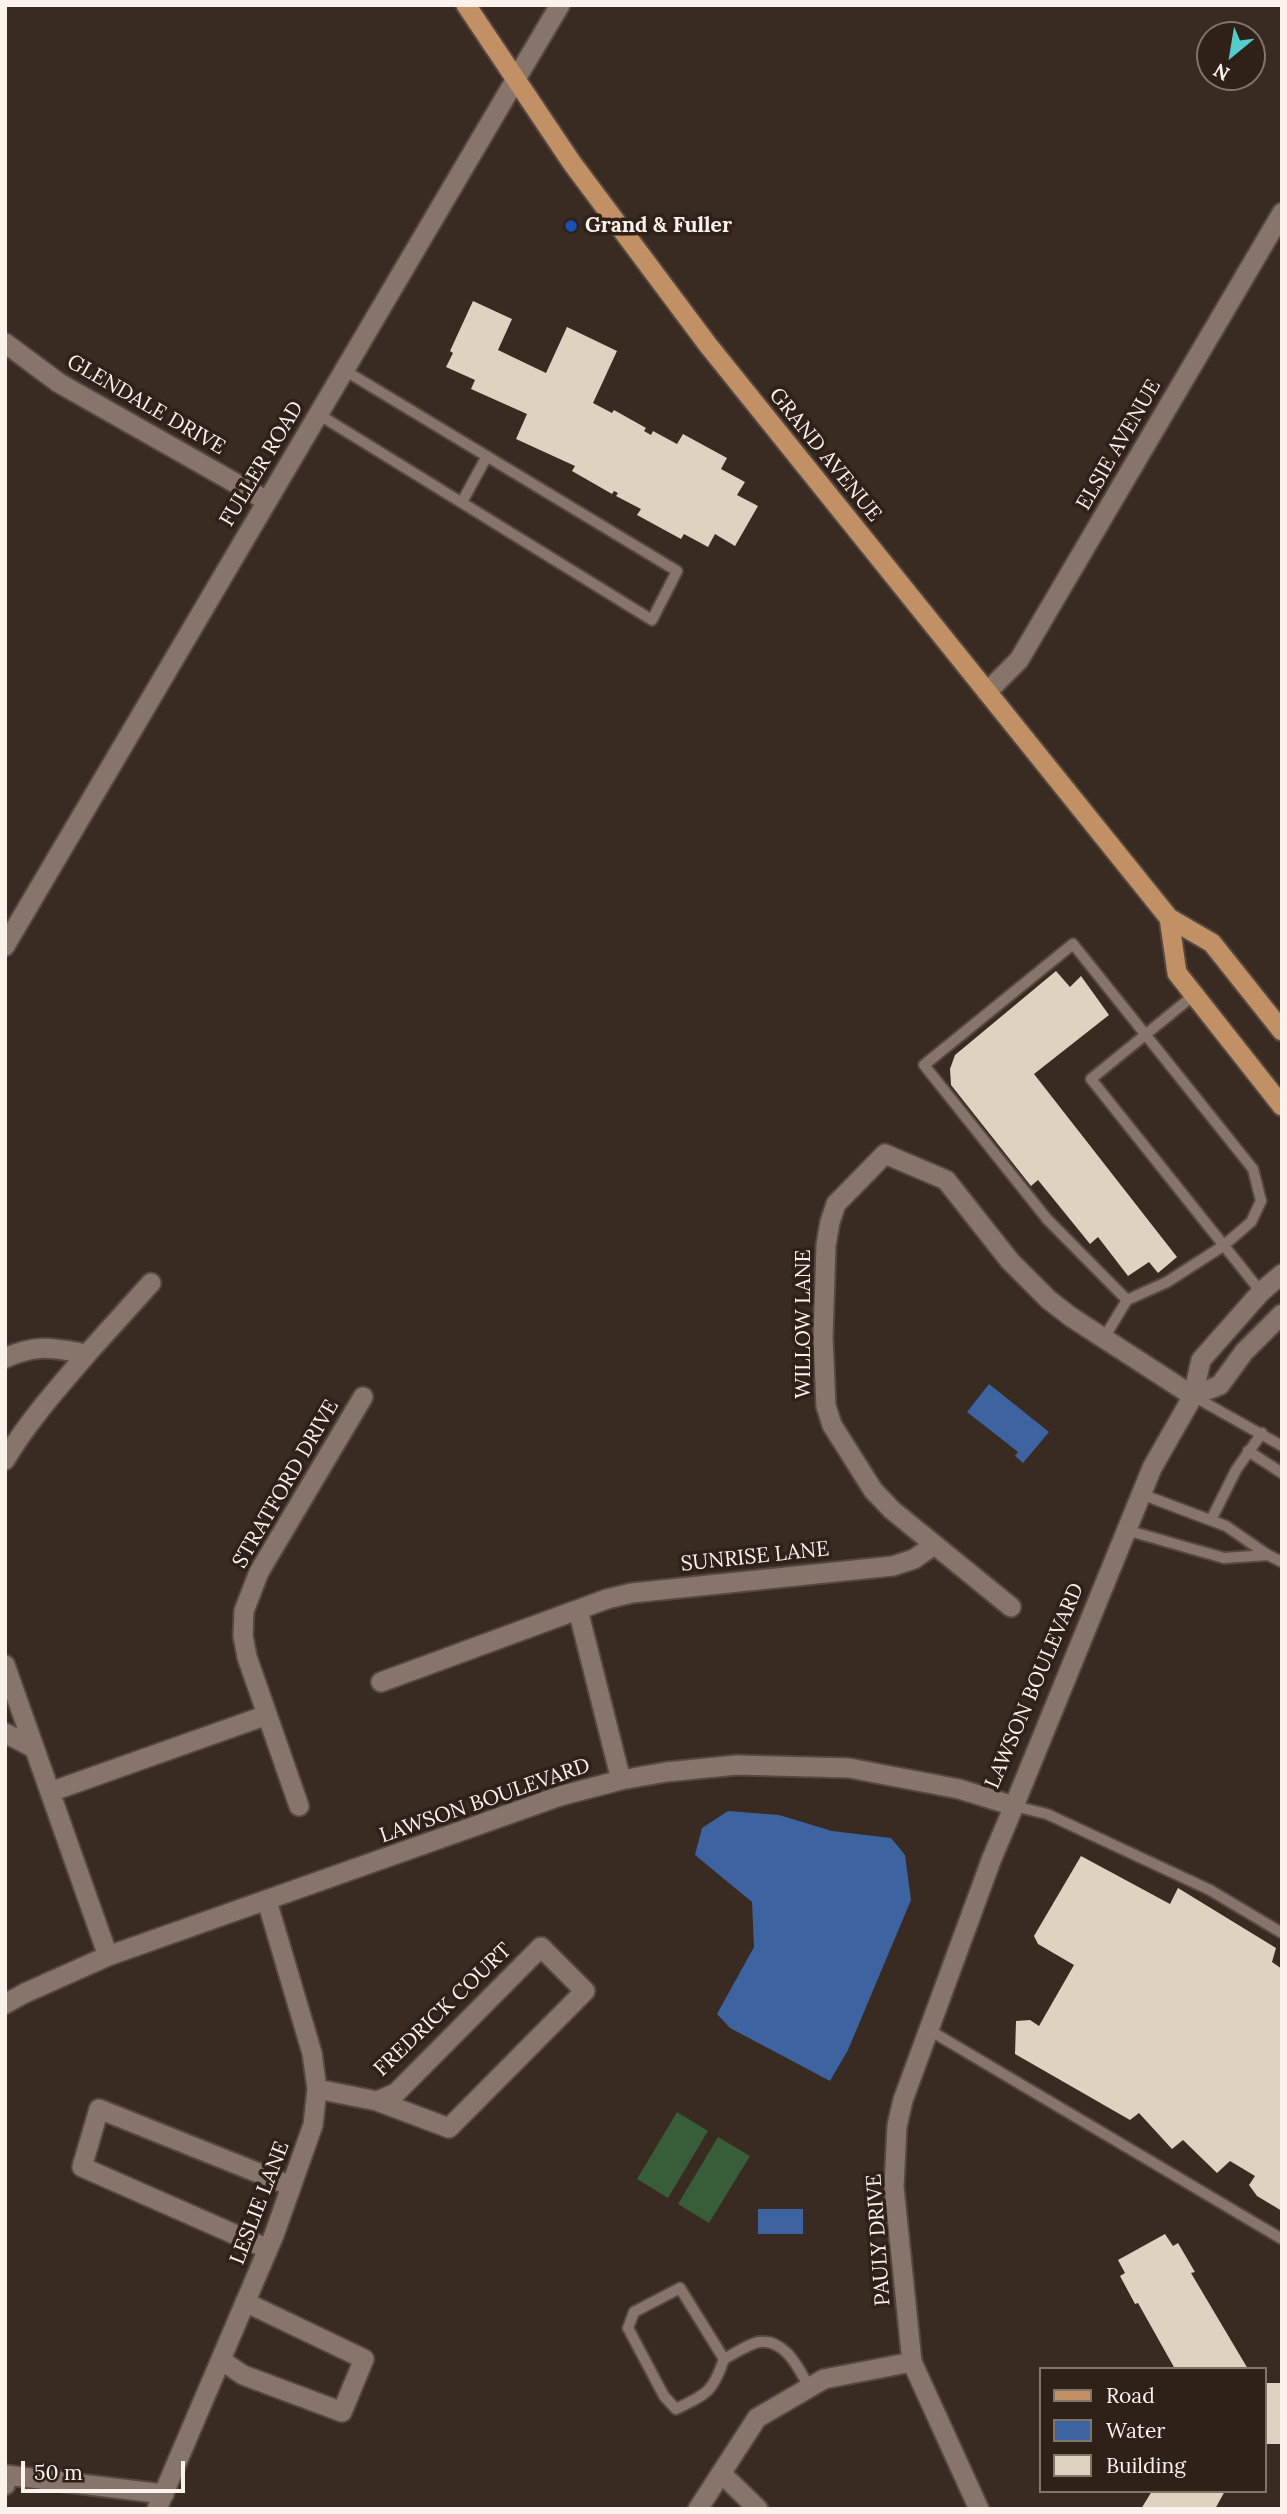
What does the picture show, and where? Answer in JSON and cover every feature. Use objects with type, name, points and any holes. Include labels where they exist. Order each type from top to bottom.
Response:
[{"type":"main road","name":"GRAND AVENUE","points":[[467,5],[614,221],[708,345],[1169,918],[1212,943],[1282,1031]]},
{"type":"main road","points":[[1169,918],[1177,973],[1282,1106]]},
{"type":"street","name":"FULLER ROAD","points":[[5,946],[559,5]]},
{"type":"street","name":"ELSIE AVENUE","points":[[987,692],[1019,660],[1282,213]]},
{"type":"street","name":"GLENDALE DRIVE","points":[[5,343],[59,383],[267,501]]},
{"type":"street","name":"WILLOW LANE","points":[[1011,1607],[892,1510],[873,1490],[832,1425],[826,1406],[823,1338],[826,1245],[835,1203],[884,1154],[946,1180],[1029,1282],[1071,1317],[1104,1338]]},
{"type":"street","name":"LAWSON BOULEVARD","points":[[5,2004],[108,1956],[560,1796],[621,1780],[666,1772],[737,1765],[849,1768],[960,1789],[1013,1806],[1141,1494],[1169,1434],[1192,1396],[1201,1360],[1261,1292],[1282,1274]]},
{"type":"street","points":[[5,1460],[44,1404],[151,1283]]},
{"type":"street","points":[[1104,1338],[1192,1396],[1220,1385],[1244,1352],[1282,1314]]},
{"type":"street","points":[[5,1358],[20,1351],[47,1346],[87,1354]]},
{"type":"street","name":"STRATFORD DRIVE","points":[[299,1806],[247,1657],[243,1636],[244,1611],[259,1572],[363,1397]]},
{"type":"street","name":"SUNRISE LANE","points":[[381,1682],[607,1599],[632,1594],[893,1566],[914,1559],[934,1545]]},
{"type":"street","points":[[578,1610],[621,1780]]},
{"type":"street","points":[[5,1665],[108,1956]]},
{"type":"street","points":[[50,1792],[267,1715]]},
{"type":"street","points":[[5,1732],[34,1748]]},
{"type":"street","name":"PAULY DRIVE","points":[[979,2509],[912,2362],[894,2187],[897,2126],[903,2100],[1013,1806]]},
{"type":"street","name":"LESLIE LANE","points":[[161,2502],[268,2249],[313,2125],[317,2089],[311,2050],[267,1901]]},
{"type":"street","name":"FREDRICK COURT","points":[[317,2089],[377,2101],[449,2129],[584,1991],[541,1947],[396,2093],[377,2101]]},
{"type":"street","points":[[268,2249],[82,2167],[99,2109],[291,2186]]},
{"type":"street","points":[[221,2360],[243,2375],[342,2412],[364,2359],[245,2302]]},
{"type":"street","points":[[698,2509],[757,2418],[824,2379],[912,2362]]},
{"type":"street","points":[[721,2473],[758,2509]]},
{"type":"street","points":[[5,2486],[6,2475],[161,2502]]},
{"type":"lane","points":[[318,414],[652,620],[677,571],[344,370]]},
{"type":"lane","points":[[462,502],[487,456]]},
{"type":"lane","points":[[1104,1338],[1127,1300],[1167,1282],[1223,1246],[1251,1223],[1261,1201],[1253,1169],[1073,944],[924,1065],[1047,1219],[1127,1300]]},
{"type":"lane","points":[[1194,995],[1091,1079],[1261,1292]]},
{"type":"lane","points":[[1192,1396],[1282,1446]]},
{"type":"lane","points":[[1211,1520],[1236,1470],[1262,1433]]},
{"type":"lane","points":[[1248,1451],[1282,1473]]},
{"type":"lane","points":[[1141,1494],[1226,1526],[1282,1562]]},
{"type":"lane","points":[[1126,1530],[1224,1558],[1268,1555]]},
{"type":"lane","points":[[1013,1806],[1047,1814],[1200,1885],[1282,1933]]},
{"type":"lane","points":[[929,2030],[1282,2239]]},
{"type":"lane","points":[[724,2359],[680,2288],[634,2312],[628,2328],[664,2396],[676,2409],[704,2395],[717,2381],[724,2359],[759,2342],[778,2346],[792,2358],[809,2387]]},
{"type":"green space","points":[[677,2112],[708,2131],[668,2198],[637,2179]]},
{"type":"green space","points":[[718,2137],[750,2156],[709,2223],[678,2204]]},
{"type":"water","points":[[989,1384],[1049,1432],[1023,1463],[1015,1456],[1018,1452],[967,1412]]},
{"type":"water","points":[[728,1811],[779,1815],[832,1831],[891,1838],[905,1855],[911,1900],[848,2050],[830,2081],[730,2028],[717,2014],[754,1947],[752,1902],[695,1855],[702,1828]]},
{"type":"water","points":[[758,2209],[803,2209],[803,2234],[758,2234]]},
{"type":"building","points":[[473,301],[512,319],[498,350],[546,373],[567,327],[617,351],[593,403],[612,413],[614,410],[646,428],[644,431],[651,435],[653,431],[677,444],[683,434],[727,458],[721,469],[745,482],[737,495],[758,506],[735,546],[715,534],[708,547],[684,534],[681,539],[637,515],[641,509],[616,496],[618,493],[614,491],[612,494],[572,471],[575,466],[516,439],[527,414],[471,389],[475,380],[446,367],[453,353],[450,351]]},
{"type":"building","points":[[1056,971],[1070,987],[1081,976],[1109,1015],[1034,1074],[1177,1257],[1158,1273],[1149,1262],[1128,1276],[1098,1237],[1090,1244],[1038,1180],[1031,1186],[951,1085],[950,1069],[955,1055]]},
{"type":"building","points":[[1081,1856],[1170,1904],[1178,1888],[1276,1948],[1272,1962],[1282,1969],[1282,2211],[1257,2196],[1249,2185],[1255,2176],[1230,2161],[1217,2173],[1183,2140],[1172,2149],[1139,2113],[1130,2120],[1015,2054],[1016,2021],[1030,2020],[1039,2026],[1074,1965],[1038,1944],[1034,1936]]},
{"type":"building","points":[[1165,2234],[1173,2246],[1178,2243],[1195,2272],[1191,2273],[1247,2367],[1174,2367],[1120,2276],[1125,2273],[1118,2260]]},
{"type":"building","points":[[1266,2383],[1282,2383],[1282,2444],[1266,2444]]},
{"type":"building","points":[[1151,2493],[1224,2493],[1215,2509],[1141,2509]]},
{"type":"place","name":"Grand & Fuller","points":[[571,226]]}]
